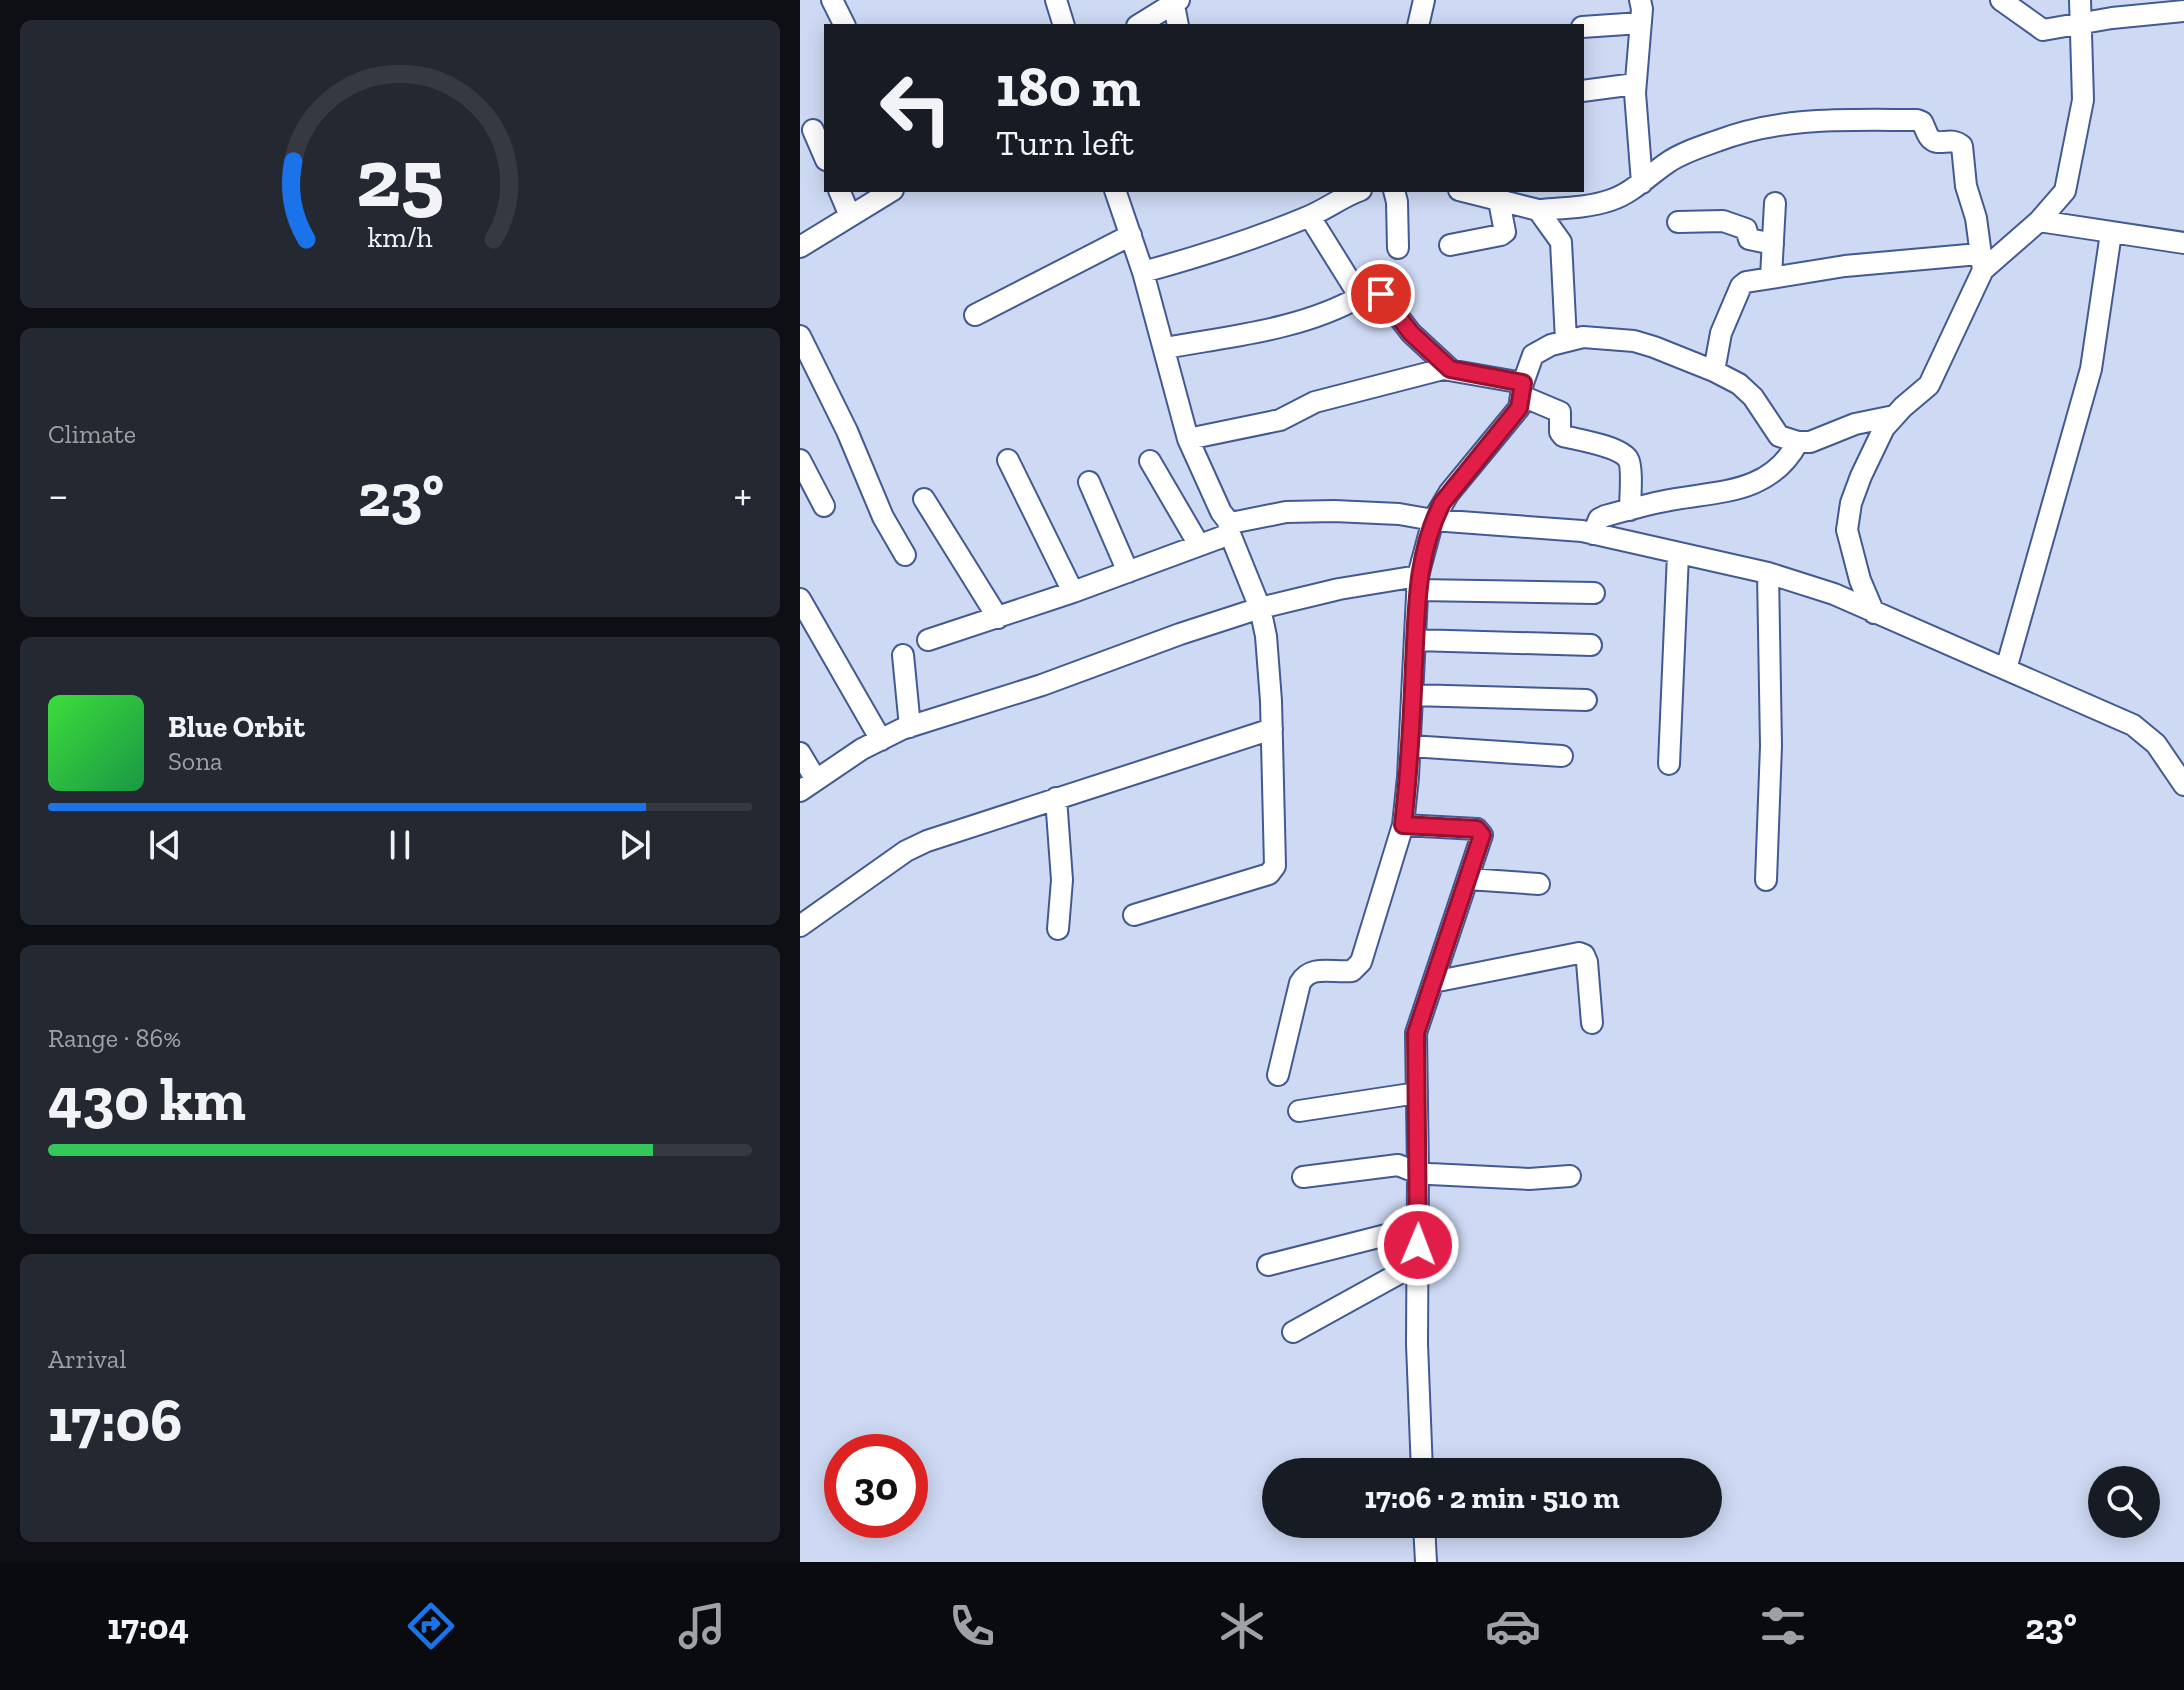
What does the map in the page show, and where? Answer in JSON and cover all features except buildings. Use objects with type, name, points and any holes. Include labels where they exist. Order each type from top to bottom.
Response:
[{"type":"street","points":[[832,0],[844,24]]},
{"type":"street","points":[[1056,0],[1063,24]]},
{"type":"street","points":[[1418,24],[1424,0]]},
{"type":"street","points":[[1640,0],[1635,84],[1642,183]]},
{"type":"street","points":[[2001,0],[2043,30],[2112,18],[2184,11]]},
{"type":"street","points":[[1714,371],[1721,333],[1741,286],[1753,279],[1845,266],[1981,262],[2039,221],[2060,198],[2068,183],[2083,100],[2080,0]]},
{"type":"street","points":[[1140,24],[1175,1],[1178,24]]},
{"type":"street","points":[[1584,27],[1641,23]]},
{"type":"street","points":[[1584,91],[1635,84]]},
{"type":"street","points":[[1466,192],[1499,201],[1600,204],[1642,183],[1675,158],[1720,139],[1768,127],[1819,121],[1917,120],[1922,122],[1936,142],[1952,141],[1962,146],[1981,262],[1929,385],[1884,428],[1851,503],[1847,530],[1860,580],[1874,613]]},
{"type":"street","points":[[813,130],[824,155]]},
{"type":"street","points":[[840,192],[850,216]]},
{"type":"street","points":[[800,247],[890,192]]},
{"type":"street","points":[[1116,192],[1143,272],[1188,439],[1229,528],[1260,608],[1266,636],[1272,729],[1273,870],[1134,915]]},
{"type":"street","points":[[1143,272],[1208,254],[1310,217],[1357,192]]},
{"type":"street","points":[[1394,192],[1398,248]]},
{"type":"street","points":[[1450,245],[1505,232],[1499,201]]},
{"type":"street","points":[[1530,203],[1561,242],[1566,340]]},
{"type":"street","points":[[1771,277],[1775,203]]},
{"type":"street","points":[[1310,217],[1361,296]]},
{"type":"street","points":[[1678,222],[1723,221],[1746,229],[1749,239],[1773,244]]},
{"type":"street","points":[[2039,221],[2184,243]]},
{"type":"street","points":[[2006,669],[2091,369],[2111,233]]},
{"type":"street","points":[[975,315],[1131,235]]},
{"type":"street","points":[[1165,348],[1244,336],[1336,309],[1361,296],[1381,294],[1411,333],[1450,369],[1523,390],[1558,409],[1563,436],[1606,447],[1626,457],[1630,464],[1630,510]]},
{"type":"street","points":[[800,336],[847,431],[883,517],[905,555]]},
{"type":"street","points":[[1278,1075],[1300,983],[1306,973],[1313,970],[1352,971],[1361,962],[1403,825],[1418,583],[1433,520],[1449,493],[1519,408],[1533,355],[1566,340],[1599,336],[1634,341],[1714,371],[1747,390],[1779,436],[1798,442],[1810,442],[1855,424],[1894,416]]},
{"type":"street","points":[[1188,439],[1280,420],[1315,402],[1450,369]]},
{"type":"street","points":[[1593,534],[1602,517],[1660,502],[1734,491],[1774,470],[1798,442]]},
{"type":"street","points":[[800,460],[824,506]]},
{"type":"street","points":[[1008,460],[1073,592]]},
{"type":"street","points":[[1150,461],[1199,545]]},
{"type":"street","points":[[1089,482],[1128,572]]},
{"type":"street","points":[[924,499],[998,618]]},
{"type":"street","points":[[928,640],[1073,592],[1199,545],[1236,522],[1304,510],[1399,514],[1433,520],[1553,528],[1768,573],[1834,594],[2133,725],[2156,744],[2184,785]]},
{"type":"street","points":[[1669,764],[1678,554]]},
{"type":"street","points":[[1766,880],[1771,746],[1768,573]]},
{"type":"street","points":[[800,753],[808,786],[881,740],[910,727],[1042,685],[1260,608],[1339,589],[1418,583],[1594,593]]},
{"type":"street","points":[[800,599],[881,740]]},
{"type":"street","points":[[1415,640],[1591,645]]},
{"type":"street","points":[[903,655],[910,727]]},
{"type":"street","points":[[1412,695],[1586,700]]},
{"type":"street","points":[[800,926],[918,845],[1272,729]]},
{"type":"street","points":[[1410,746],[1562,756]]},
{"type":"street","points":[[1056,798],[1062,880],[1058,929]]},
{"type":"street","points":[[1403,825],[1481,831],[1481,840],[1416,1033],[1417,1344],[1421,1458]]},
{"type":"street","points":[[1468,879],[1539,884]]},
{"type":"street","points":[[1433,982],[1579,953],[1584,955],[1587,962],[1592,1023]]},
{"type":"street","points":[[1299,1111],[1417,1093]]},
{"type":"street","points":[[1303,1177],[1390,1165],[1405,1166],[1418,1173],[1529,1179],[1570,1176]]},
{"type":"street","points":[[1268,1265],[1418,1227]]},
{"type":"street","points":[[1293,1332],[1418,1263]]},
{"type":"street","points":[[1425,1538],[1426,1562]]},
{"type":"route","points":[[1381,294],[1411,333],[1450,369],[1523,383],[1522,398],[1513,417],[1442,503],[1433,520],[1418,576],[1403,825],[1477,829],[1482,835],[1416,1033],[1418,1245]]}]
